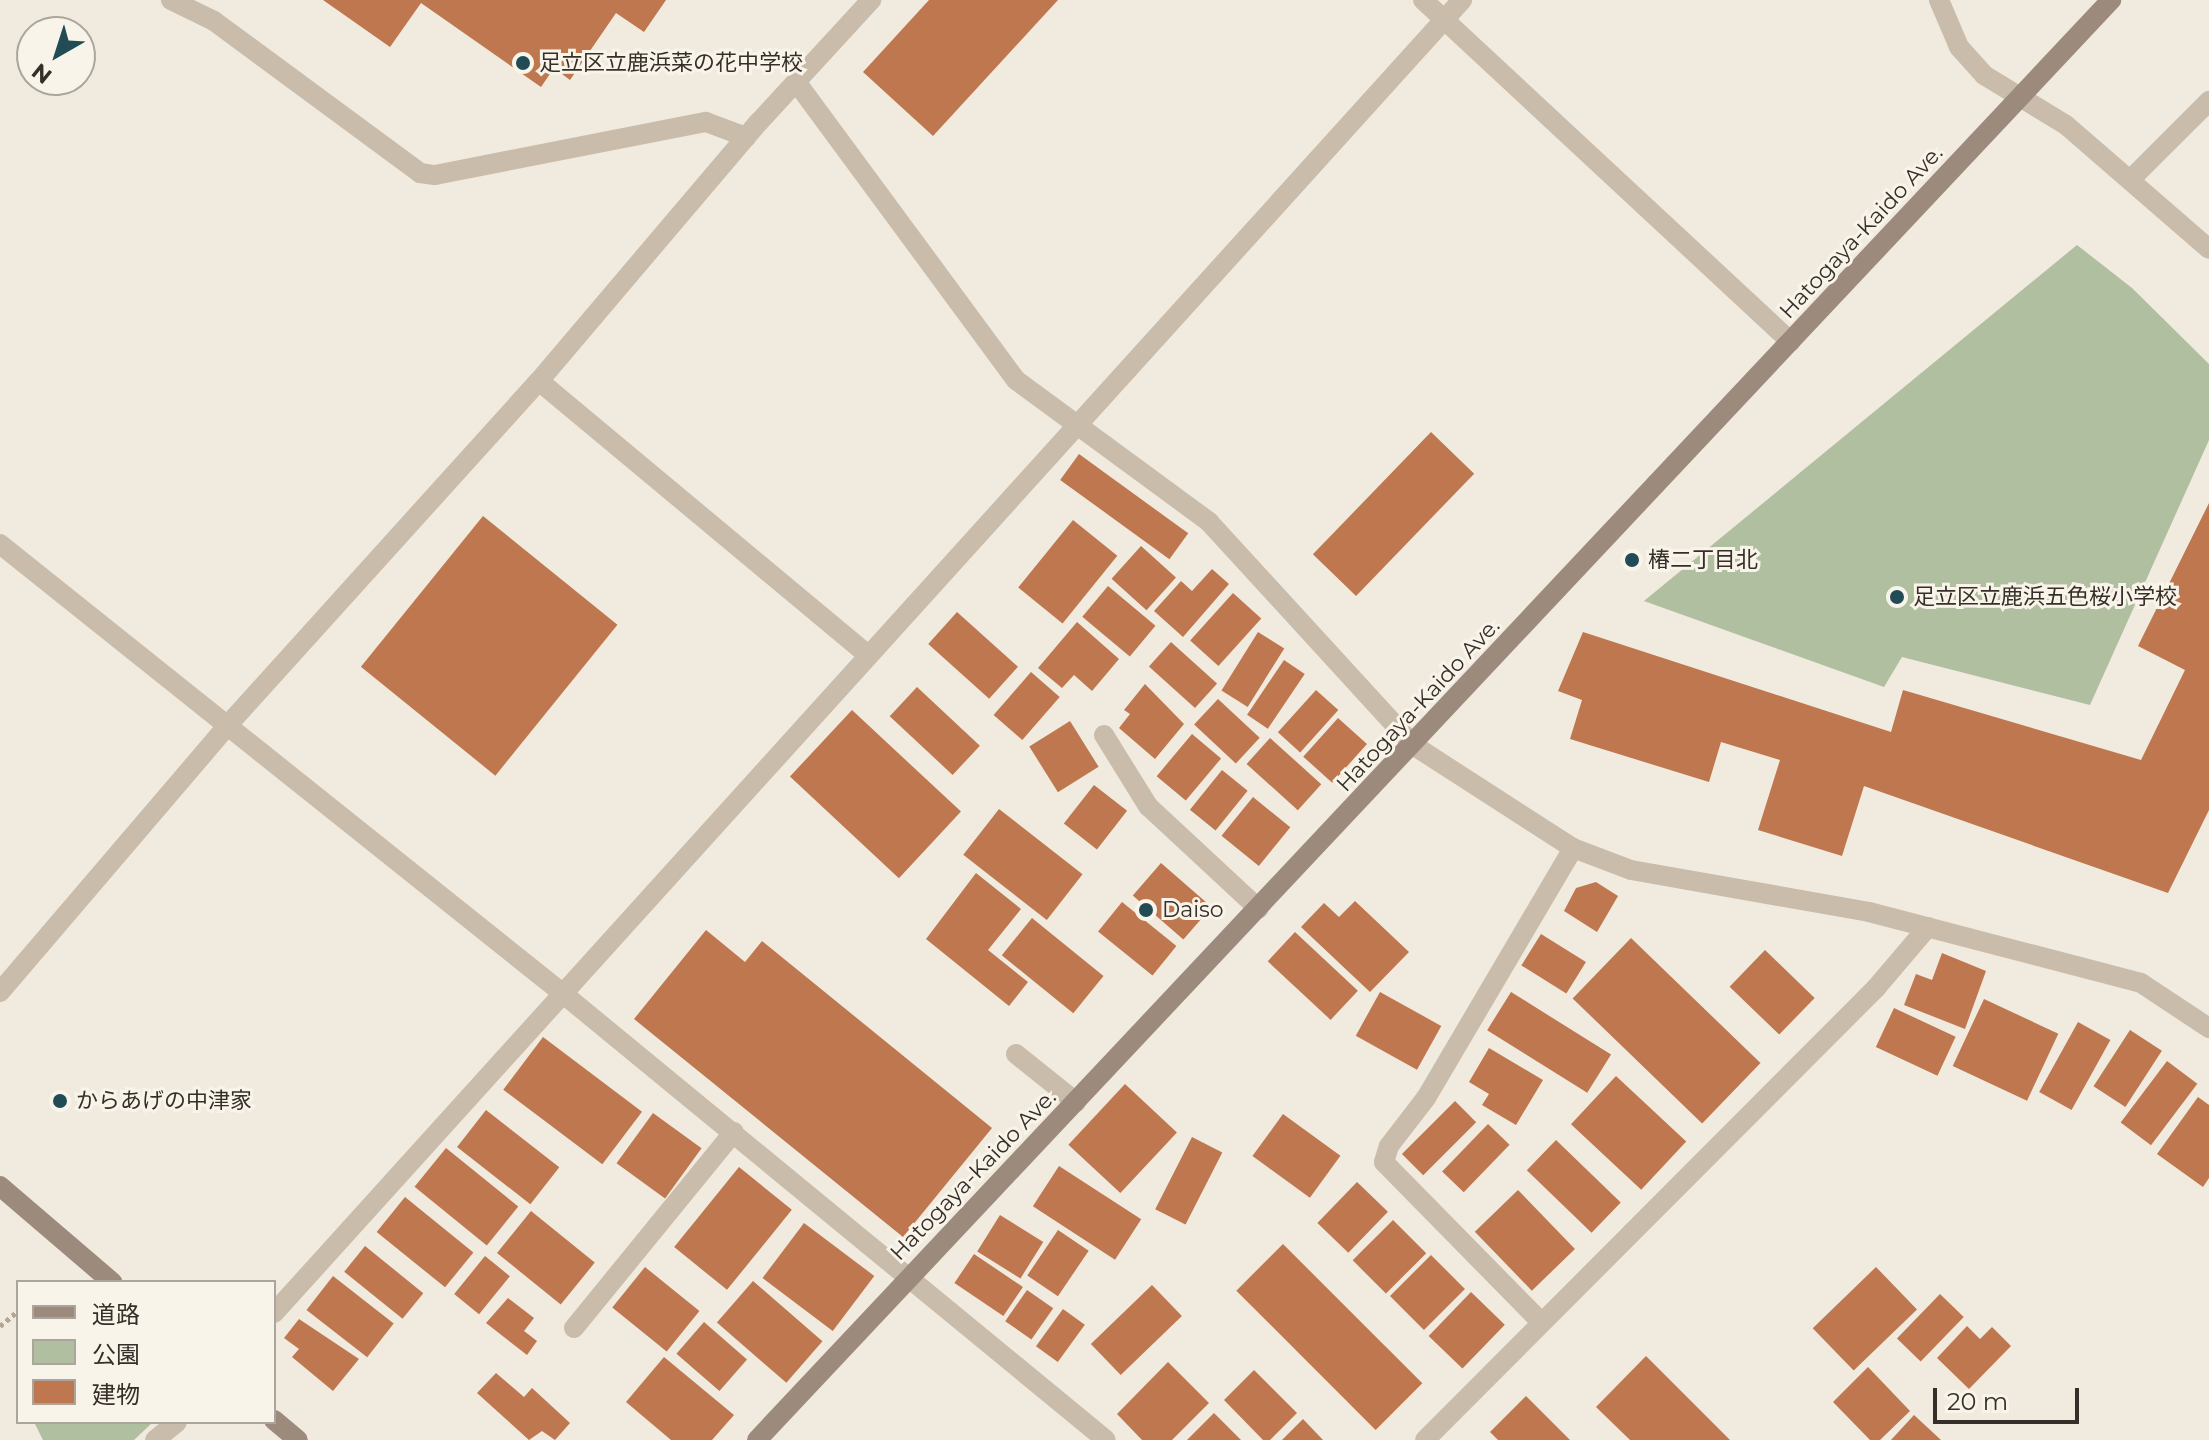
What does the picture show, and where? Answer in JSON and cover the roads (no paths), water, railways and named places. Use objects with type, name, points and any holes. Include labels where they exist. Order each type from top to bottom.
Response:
[{"type":"main road","name":"Hatogaya-Kaido Ave.","points":[[757,1440],[2111,0]]},
{"type":"main road","points":[[0,1186],[110,1280]]},
{"type":"main road","points":[[276,1422],[298,1440]]},
{"type":"street","points":[[171,0],[214,21],[420,173],[435,175],[706,122],[746,137]]},
{"type":"street","points":[[0,992],[227,726],[539,381],[746,137],[871,0]]},
{"type":"street","points":[[1423,0],[1791,342]]},
{"type":"street","points":[[276,1311],[561,992],[728,821],[866,653],[1079,426],[1462,0]]},
{"type":"street","points":[[1939,0],[1959,47],[1984,75],[2066,125],[2209,249]]},
{"type":"street","points":[[797,83],[1016,380],[1209,522],[1413,745],[1573,848],[1631,870],[1928,927],[2141,983],[2208,1024]]},
{"type":"street","points":[[2130,180],[2209,101]]},
{"type":"street","points":[[539,381],[866,653]]},
{"type":"street","points":[[0,544],[911,1275],[1106,1440]]},
{"type":"street","points":[[1104,735],[1148,806],[1259,909]]},
{"type":"street","points":[[1541,1322],[1384,1162],[1389,1146],[1426,1098],[1573,848]]},
{"type":"street","points":[[1425,1440],[1876,988],[1928,927]]},
{"type":"street","points":[[1016,1054],[1076,1102]]},
{"type":"street","points":[[574,1328],[734,1132]]},
{"type":"street","points":[[155,1440],[175,1424]]},
{"type":"place","name":"足立区立鹿浜菜の花中学校","points":[[523,63]]},
{"type":"place","name":"椿二丁目北","points":[[1632,560]]},
{"type":"place","name":"足立区立鹿浜五色桜小学校","points":[[1897,597]]},
{"type":"place","name":"Daiso","points":[[1146,910]]},
{"type":"place","name":"からあげの中津家","points":[[60,1101]]}]
